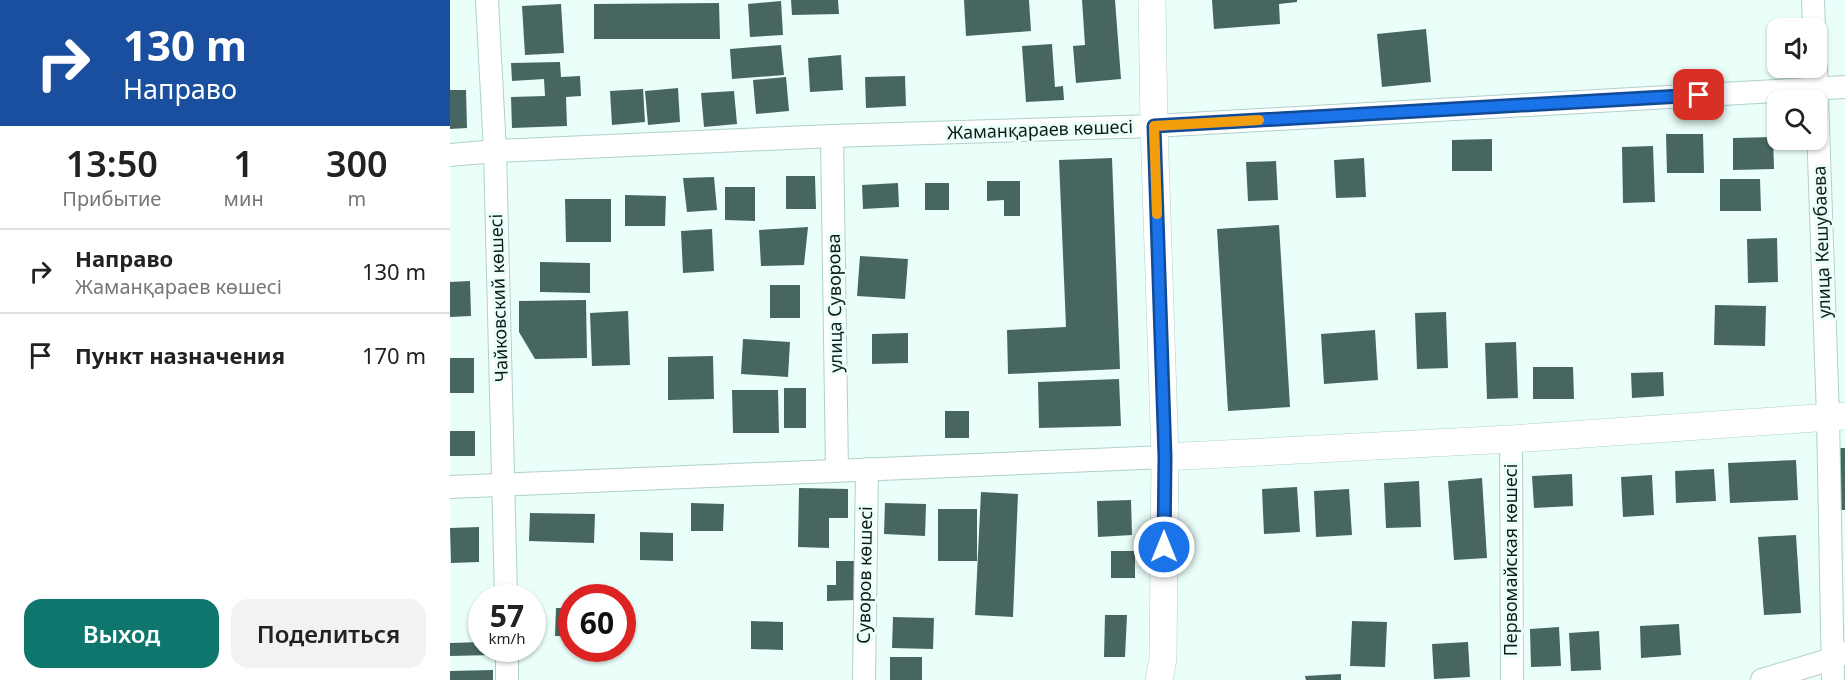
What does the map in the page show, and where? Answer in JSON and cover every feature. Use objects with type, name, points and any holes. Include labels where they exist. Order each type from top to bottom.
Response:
[{"type":"main road","points":[[1152,0],[1165,457],[1163,659],[1159,680]]},
{"type":"main road","points":[[1165,457],[1511,439],[1836,417]]},
{"type":"street","name":"Чайковский көшесі","points":[[487,0],[495,151],[506,584]]},
{"type":"street","points":[[1813,0],[1814,18]]},
{"type":"street","name":"Жаманқараев көшесі","points":[[450,155],[832,136],[1154,126],[1816,78],[1845,87]]},
{"type":"street","name":"улица Кешубаева","points":[[1816,78],[1836,417],[1837,664]]},
{"type":"street","name":"улица Суворова","points":[[832,136],[837,471]]},
{"type":"street","name":"Первомайская көшесі","points":[[1511,439],[1512,680]]},
{"type":"street","points":[[450,487],[1165,457]]},
{"type":"street","name":"Суворов көшесі","points":[[864,680],[867,469]]},
{"type":"street","points":[[507,662],[507,680]]},
{"type":"street","points":[[1762,680],[1837,664]]},
{"type":"building","points":[[791,0],[838,0],[839,14],[792,15]]},
{"type":"building","points":[[964,0],[1029,0],[1031,31],[966,36]]},
{"type":"building","points":[[1082,0],[1115,0],[1121,79],[1076,83],[1073,46],[1085,45]]},
{"type":"building","points":[[1212,0],[1297,0],[1297,2],[1279,4],[1280,24],[1214,29]]},
{"type":"building","points":[[781,1],[783,35],[750,37],[748,4]]},
{"type":"building","points":[[719,3],[720,39],[594,39],[594,4]]},
{"type":"building","points":[[561,4],[564,53],[525,55],[522,6]]},
{"type":"building","points":[[1426,29],[1431,82],[1382,87],[1377,34]]},
{"type":"building","points":[[1052,44],[1055,87],[1063,86],[1064,100],[1026,102],[1022,46]]},
{"type":"building","points":[[781,45],[784,75],[732,79],[730,49]]},
{"type":"building","points":[[841,55],[843,90],[810,92],[808,58]]},
{"type":"building","points":[[560,62],[561,77],[580,76],[581,96],[566,97],[567,126],[512,128],[511,97],[545,96],[544,79],[512,81],[511,63]]},
{"type":"building","points":[[905,76],[906,106],[866,108],[865,77]]},
{"type":"building","points":[[786,77],[789,111],[756,114],[753,80]]},
{"type":"building","points":[[678,88],[680,122],[648,125],[645,91]]},
{"type":"building","points":[[643,89],[645,122],[612,125],[610,91]]},
{"type":"building","points":[[450,90],[466,90],[467,128],[450,129]]},
{"type":"building","points":[[734,91],[737,124],[704,127],[701,93]]},
{"type":"building","points":[[1666,134],[1703,134],[1704,173],[1667,173]]},
{"type":"building","points":[[1767,137],[1767,150],[1773,150],[1774,169],[1733,170],[1733,138]]},
{"type":"building","points":[[1492,139],[1492,171],[1452,171],[1452,140]]},
{"type":"building","points":[[1653,146],[1655,202],[1623,203],[1622,147]]},
{"type":"building","points":[[1112,158],[1120,369],[1008,374],[1007,330],[1066,327],[1059,160]]},
{"type":"building","points":[[1364,158],[1366,197],[1336,198],[1334,160]]},
{"type":"building","points":[[1276,161],[1278,200],[1248,201],[1246,162]]},
{"type":"building","points":[[786,176],[815,176],[816,209],[786,209]]},
{"type":"building","points":[[714,177],[717,210],[687,212],[683,178]]},
{"type":"building","points":[[1720,179],[1760,179],[1761,211],[1720,211]]},
{"type":"building","points":[[987,181],[1020,181],[1020,216],[1004,216],[1004,200],[987,201]]},
{"type":"building","points":[[898,183],[899,207],[863,209],[862,185]]},
{"type":"building","points":[[925,183],[949,183],[949,210],[925,210]]},
{"type":"building","points":[[725,187],[755,187],[755,221],[725,220]]},
{"type":"building","points":[[625,195],[666,196],[665,226],[625,226]]},
{"type":"building","points":[[565,199],[611,199],[611,242],[566,242]]},
{"type":"building","points":[[1279,225],[1290,407],[1228,411],[1217,229]]},
{"type":"building","points":[[808,227],[804,265],[761,266],[759,230]]},
{"type":"building","points":[[712,229],[714,271],[683,273],[681,231]]},
{"type":"building","points":[[1777,238],[1778,282],[1748,283],[1747,239]]},
{"type":"building","points":[[860,256],[908,259],[905,299],[857,296]]},
{"type":"building","points":[[540,262],[590,263],[590,293],[540,292]]},
{"type":"building","points":[[470,281],[471,316],[450,317],[450,282]]},
{"type":"building","points":[[770,285],[800,285],[800,318],[770,318]]},
{"type":"building","points":[[586,300],[587,358],[535,359],[519,332],[519,301]]},
{"type":"building","points":[[1715,305],[1766,306],[1765,346],[1714,345]]},
{"type":"building","points":[[628,311],[630,365],[592,366],[590,313]]},
{"type":"building","points":[[1446,312],[1448,368],[1417,369],[1415,313]]},
{"type":"building","points":[[1375,330],[1378,380],[1324,384],[1321,334]]},
{"type":"building","points":[[908,333],[908,363],[872,364],[872,334]]},
{"type":"building","points":[[743,339],[790,342],[788,377],[741,374]]},
{"type":"building","points":[[1516,342],[1518,398],[1487,399],[1485,343]]},
{"type":"building","points":[[713,356],[714,399],[668,400],[668,357]]},
{"type":"building","points":[[450,358],[474,358],[474,393],[450,393]]},
{"type":"building","points":[[1533,367],[1573,367],[1574,399],[1533,399]]},
{"type":"building","points":[[1663,372],[1664,396],[1632,398],[1631,373]]},
{"type":"building","points":[[1119,379],[1121,426],[1039,428],[1038,382]]},
{"type":"building","points":[[784,388],[806,388],[806,428],[784,428]]},
{"type":"building","points":[[732,390],[778,390],[779,433],[733,433]]},
{"type":"building","points":[[945,411],[969,411],[969,438],[945,438]]},
{"type":"building","points":[[450,431],[475,431],[475,456],[450,456]]},
{"type":"building","points":[[1837,448],[1845,448],[1845,510],[1840,510]]},
{"type":"building","points":[[1796,460],[1798,500],[1730,503],[1728,463]]},
{"type":"building","points":[[1714,469],[1716,501],[1676,503],[1675,471]]},
{"type":"building","points":[[1572,474],[1573,506],[1534,508],[1532,476]]},
{"type":"building","points":[[1652,475],[1654,515],[1623,517],[1621,477]]},
{"type":"building","points":[[1482,478],[1487,558],[1454,560],[1448,481]]},
{"type":"building","points":[[1419,481],[1421,527],[1386,528],[1384,483]]},
{"type":"building","points":[[1297,487],[1300,532],[1264,534],[1262,489]]},
{"type":"building","points":[[799,488],[848,489],[848,518],[829,518],[829,548],[798,547]]},
{"type":"building","points":[[1349,489],[1352,535],[1316,537],[1314,491]]},
{"type":"building","points":[[981,492],[1018,494],[1013,617],[975,615]]},
{"type":"building","points":[[1131,500],[1132,535],[1098,537],[1097,501]]},
{"type":"building","points":[[691,503],[724,504],[723,531],[691,531]]},
{"type":"building","points":[[885,503],[926,504],[925,536],[884,534]]},
{"type":"building","points":[[938,509],[977,509],[977,561],[938,561]]},
{"type":"building","points":[[530,513],[595,514],[594,543],[529,541]]},
{"type":"building","points":[[479,527],[479,562],[451,563],[450,528]]},
{"type":"building","points":[[640,532],[673,533],[673,561],[640,560]]},
{"type":"building","points":[[1796,535],[1801,613],[1764,615],[1758,537]]},
{"type":"building","points":[[1111,551],[1135,551],[1135,578],[1111,578]]},
{"type":"building","points":[[836,561],[855,561],[856,600],[827,601],[827,585],[836,585]]},
{"type":"building","points":[[556,608],[558,608],[558,636],[555,636]]},
{"type":"building","points":[[1105,615],[1127,615],[1125,657],[1104,657]]},
{"type":"building","points":[[893,617],[934,618],[933,649],[892,648]]},
{"type":"building","points":[[751,621],[783,622],[783,650],[751,649]]},
{"type":"building","points":[[1352,621],[1387,622],[1385,667],[1350,666]]},
{"type":"building","points":[[1679,624],[1681,655],[1641,658],[1640,626]]},
{"type":"building","points":[[1559,627],[1561,666],[1531,667],[1530,629]]},
{"type":"building","points":[[1599,631],[1601,670],[1571,671],[1569,633]]},
{"type":"building","points":[[468,642],[468,656],[450,656],[450,643]]},
{"type":"building","points":[[1468,642],[1470,677],[1434,679],[1432,644]]},
{"type":"building","points":[[890,657],[922,657],[922,680],[890,680]]},
{"type":"building","points":[[493,670],[493,680],[450,680],[450,671]]},
{"type":"building","points":[[1341,674],[1341,680],[1306,680],[1305,676]]},
{"type":"slow traffic","points":[[1157,214],[1154,126],[1259,120]]},
{"type":"route","points":[[1164,547],[1165,457],[1154,126],[1699,95]]}]
